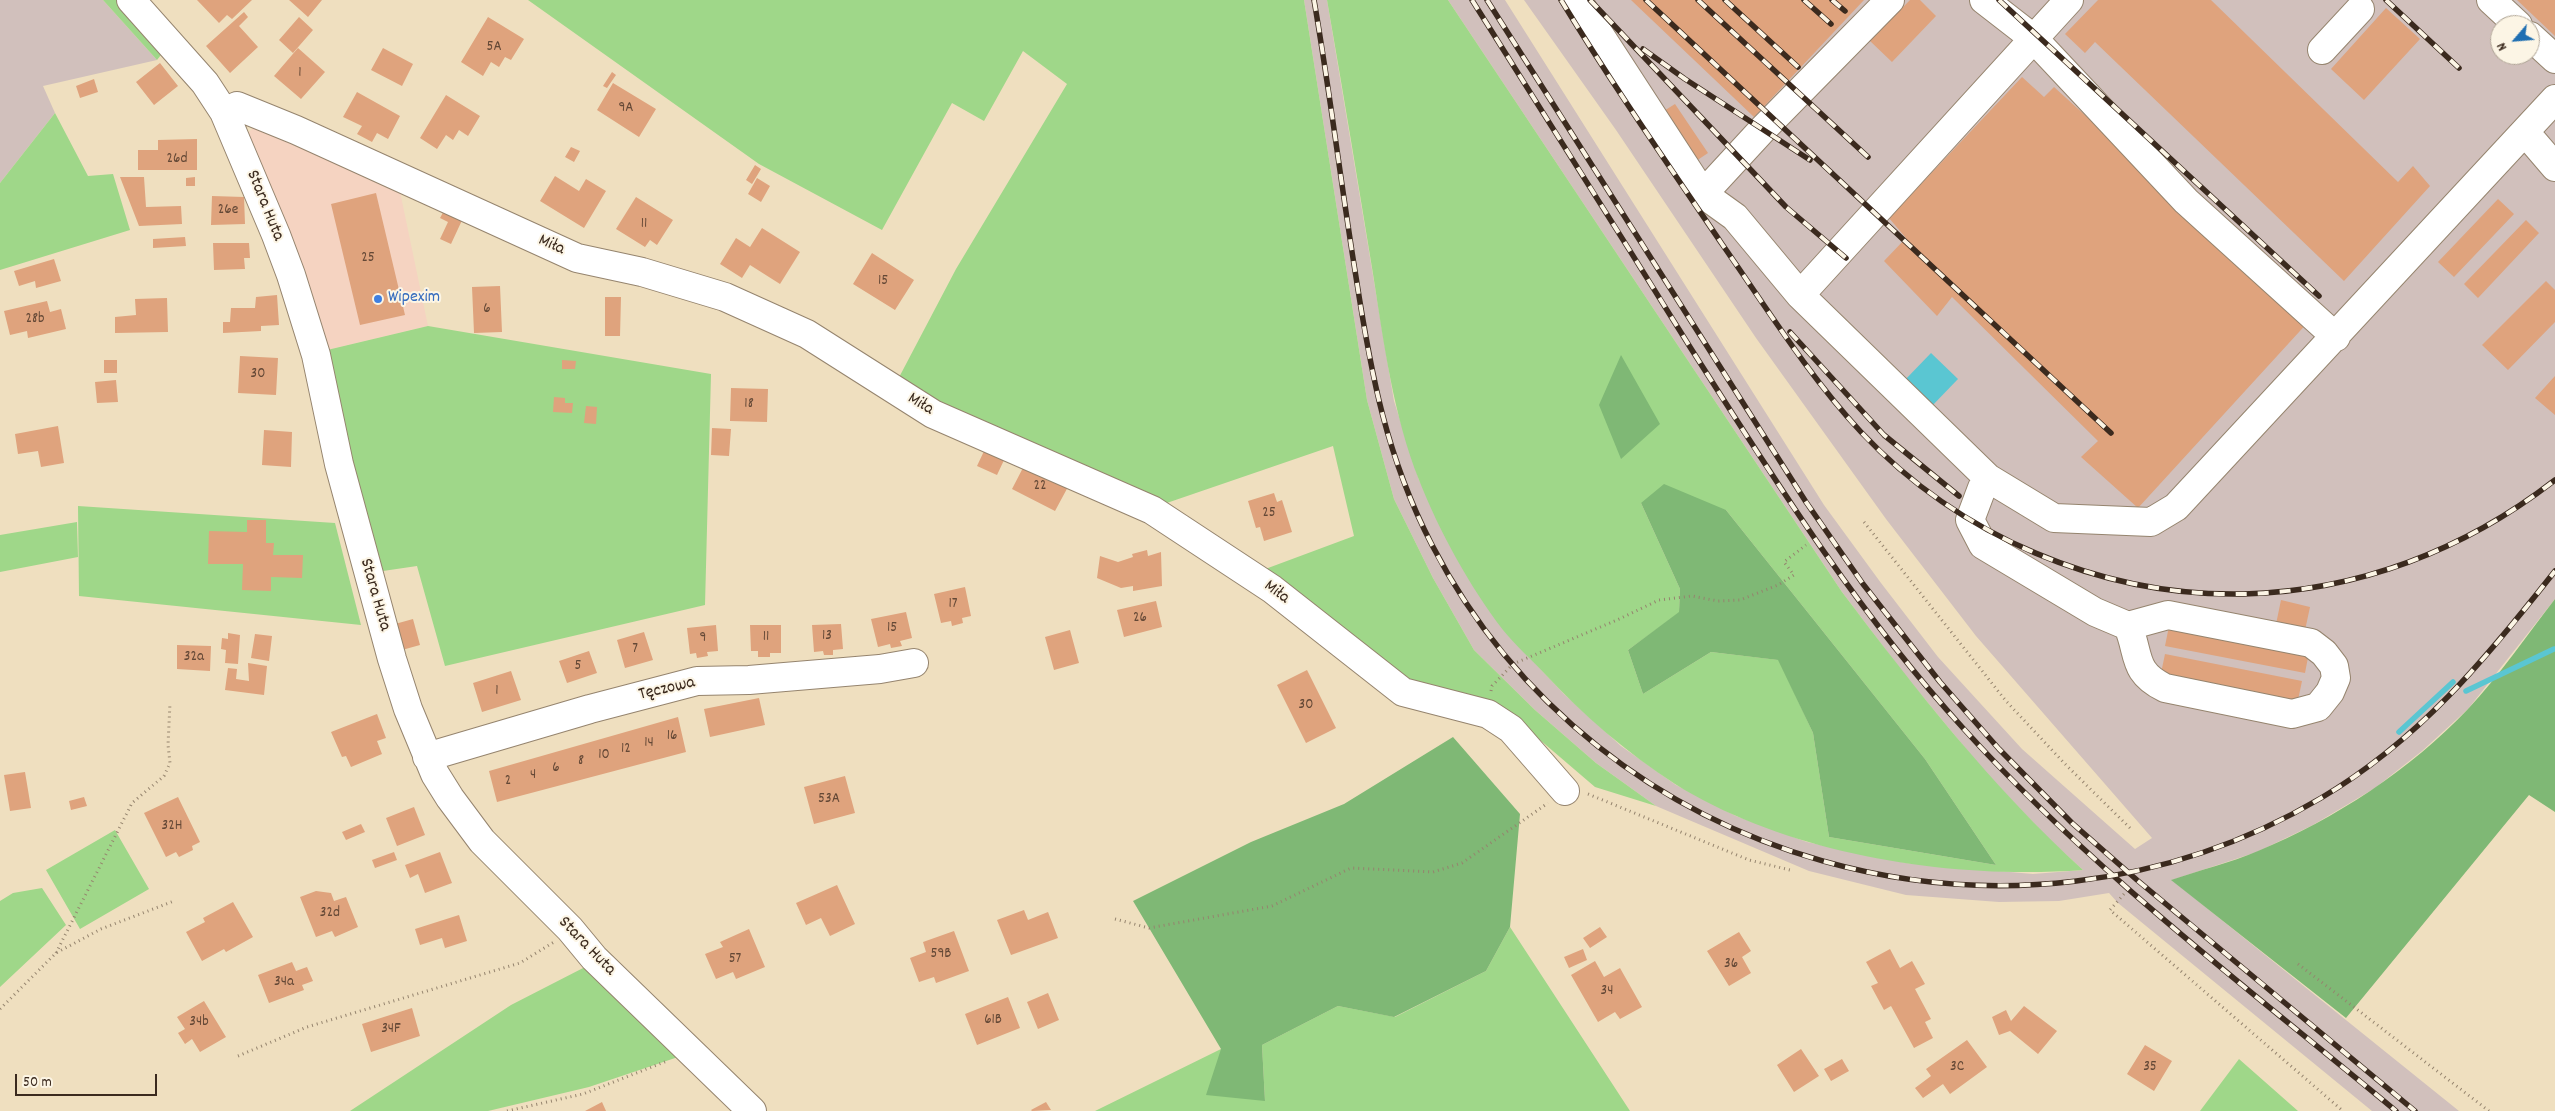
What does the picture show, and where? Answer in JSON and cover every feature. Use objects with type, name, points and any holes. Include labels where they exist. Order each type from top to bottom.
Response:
[{"type":"street","name":"Stara Huta","points":[[131,0],[205,84],[224,112],[291,275],[316,355],[339,464],[363,558],[408,709],[427,757],[450,798],[482,842],[570,929],[594,958],[752,1111]]},
{"type":"street","points":[[1577,0],[1703,194],[1735,217],[1800,295],[1988,478],[2054,518],[2151,522],[2176,507],[2336,338],[2555,99]]},
{"type":"street","points":[[1703,194],[1763,129],[1890,0]]},
{"type":"street","points":[[1984,0],[2033,38],[2186,201],[2336,338]]},
{"type":"street","points":[[1800,295],[2069,0]]},
{"type":"street","points":[[2491,0],[2507,15]]},
{"type":"street","points":[[2322,50],[2358,3]]},
{"type":"street","points":[[2540,46],[2555,60]]},
{"type":"street","name":"Miła","points":[[224,112],[237,106],[296,130],[577,258],[642,272],[725,297],[807,334],[933,414],[1152,510],[1272,588],[1403,692],[1488,714],[1511,729],[1574,792]]},
{"type":"street","points":[[2525,132],[2555,167]]},
{"type":"street","points":[[1988,478],[1982,488],[1970,520],[1982,545],[2095,612],[2128,626],[2168,615],[2311,642],[2324,653],[2334,666],[2336,678],[2330,692],[2318,707],[2292,714],[2165,688],[2150,681],[2143,671],[2134,652],[2128,626]]},
{"type":"street","name":"Tęczowa","points":[[427,757],[590,709],[697,681],[749,680],[880,669],[914,663]]},
{"type":"path","points":[[1864,522],[2006,702],[2132,830]]},
{"type":"path","points":[[1488,714],[1492,686],[1513,664],[1618,620],[1658,600],[1692,596],[1718,601],[1740,600],[1778,585],[1794,575],[1784,562],[1806,545]]},
{"type":"path","points":[[56,954],[132,803],[164,776],[170,763],[168,745],[170,703]]},
{"type":"path","points":[[1116,919],[1149,928],[1272,906],[1352,868],[1433,872],[1462,863],[1574,792],[1749,860],[1790,870]]},
{"type":"path","points":[[2124,894],[2110,910],[2343,1111]]},
{"type":"path","points":[[0,1009],[56,954],[101,929],[174,900]]},
{"type":"path","points":[[238,1056],[308,1027],[520,963],[547,948],[570,929]]},
{"type":"path","points":[[2298,964],[2489,1111]]},
{"type":"path","points":[[506,1111],[583,1094],[681,1056],[688,1048]]},
{"type":"shaded area","points":[[0,0],[103,0],[157,60],[43,86],[55,113],[0,183]]},
{"type":"shaded area","points":[[1304,0],[1327,0],[1394,401],[1419,480],[1504,630],[1564,694],[1621,746],[1676,785],[1736,816],[1807,842],[1906,863],[2033,874],[2083,870],[2049,839],[1986,773],[1904,674],[1842,592],[1448,0],[1505,0],[1824,505],[1881,583],[1938,657],[2022,749],[2135,849],[2152,838],[1976,636],[1886,519],[1756,338],[1616,130],[1524,0],[2555,0],[2555,599],[2468,709],[2422,751],[2375,788],[2313,825],[2257,852],[2172,880],[2459,1111],[2372,1111],[2118,903],[2109,893],[2059,901],[1999,902],[1906,895],[1809,871],[1656,806],[1596,763],[1535,710],[1474,650],[1433,578],[1394,499],[1367,400]]},
{"type":"shaded area","points":[[258,123],[398,182],[428,326],[323,351],[247,134]]},
{"type":"green space","points":[[103,0],[118,0],[164,51],[157,60]]},
{"type":"green space","points":[[528,0],[1304,0],[1367,400],[1394,499],[1433,578],[1474,650],[1535,710],[1596,763],[1656,806],[1595,787],[1505,710],[1406,685],[1260,571],[1354,536],[1333,446],[1158,506],[895,385],[956,269],[1067,84],[1023,51],[984,121],[952,103],[882,230],[759,164]]},
{"type":"green space","points":[[1327,0],[1448,0],[1842,592],[1956,737],[2017,805],[2083,870],[2032,872],[1980,871],[1926,866],[1872,857],[1819,845],[1768,829],[1720,808],[1675,784],[1640,759],[1606,733],[1574,704],[1508,636],[1479,596],[1446,539],[1419,480],[1402,430],[1386,353]],"holes":[[[1641,503],[1726,510],[1925,759],[1996,865],[1829,837],[1813,733],[1779,660],[1711,652],[1643,694],[1628,650],[1679,613],[1680,589]]]},
{"type":"green space","points":[[55,113],[88,176],[113,174],[130,230],[0,270],[0,183]]},
{"type":"green space","points":[[428,326],[711,374],[705,605],[445,666],[417,566],[383,571],[323,351]]},
{"type":"green space","points":[[1621,355],[1660,424],[1621,459],[1599,405]]},
{"type":"green space","points":[[1664,484],[1726,510],[1925,759],[1996,865],[1829,837],[1813,733],[1778,660],[1711,652],[1643,694],[1628,650],[1679,612],[1680,589],[1641,503]]},
{"type":"green space","points":[[78,506],[335,523],[361,625],[79,596]]},
{"type":"green space","points":[[77,522],[78,557],[0,572],[0,535]]},
{"type":"green space","points":[[2555,599],[2555,812],[2529,795],[2346,1018],[2171,880],[2237,859],[2287,838],[2343,808],[2396,772],[2422,752],[2468,709],[2502,669]]},
{"type":"green space","points":[[1453,737],[1520,814],[1510,927],[1486,971],[1394,1017],[1338,1006],[1262,1045],[1265,1101],[1206,1095],[1221,1049],[1133,901],[1251,842],[1344,804]]},
{"type":"green space","points":[[115,830],[149,889],[80,929],[46,870]]},
{"type":"green space","points":[[42,888],[66,925],[0,987],[0,901],[13,893]]},
{"type":"green space","points":[[1510,927],[1630,1111],[1095,1111],[1221,1049],[1265,1101],[1262,1045],[1338,1006],[1395,1017],[1486,971]]},
{"type":"green space","points":[[587,966],[681,1056],[589,1087],[488,1111],[350,1111],[511,1005]]},
{"type":"green space","points":[[2239,1059],[2298,1111],[2200,1111]]},
{"type":"water","points":[[1931,353],[1958,379],[1930,408],[1903,382]]},
{"type":"building","points":[[197,0],[252,0],[232,19],[227,15],[219,23]]},
{"type":"building","points":[[289,0],[322,0],[308,17]]},
{"type":"building","points":[[1631,0],[1864,0],[1754,117]]},
{"type":"building","points":[[1910,0],[1920,0],[1936,16],[1892,62],[1870,41]]},
{"type":"building","points":[[2098,0],[2211,0],[2398,182],[2413,166],[2430,186],[2344,281],[2095,42],[2085,53],[2065,34]]},
{"type":"building","points":[[2517,0],[2555,0],[2555,36],[2540,22],[2540,15],[2533,15]]},
{"type":"building","points":[[2386,8],[2420,39],[2364,100],[2331,69]]},
{"type":"building","points":[[244,12],[248,17],[239,26],[258,47],[230,73],[206,46]]},
{"type":"building","points":[[299,17],[313,30],[293,53],[279,40]]},
{"type":"building","points":[[488,17],[524,39],[511,60],[505,57],[499,67],[491,62],[483,76],[461,62]]},
{"type":"building","points":[[298,48],[325,72],[301,99],[274,76]]},
{"type":"building","points":[[383,48],[413,64],[402,86],[371,70]]},
{"type":"building","points":[[160,63],[178,86],[154,105],[136,82]]},
{"type":"building","points":[[612,72],[616,75],[607,88],[603,86]]},
{"type":"building","points":[[2022,77],[2044,97],[2054,87],[2310,320],[2138,508],[2081,457],[2098,441],[1952,297],[1937,316],[1884,261],[1906,238],[1889,218]]},
{"type":"building","points":[[94,79],[98,92],[80,98],[76,86]]},
{"type":"building","points":[[613,83],[656,109],[639,137],[597,110]]},
{"type":"building","points":[[357,92],[400,116],[388,139],[377,133],[372,142],[357,134],[362,126],[343,117]]},
{"type":"building","points":[[446,95],[480,116],[468,136],[459,130],[453,140],[446,135],[437,149],[420,138]]},
{"type":"building","points":[[1675,104],[1708,153],[1693,163],[1659,114]]},
{"type":"building","points":[[197,139],[197,170],[138,170],[138,150],[158,150],[158,140]]},
{"type":"building","points":[[571,147],[580,151],[574,162],[565,157]]},
{"type":"building","points":[[755,165],[761,169],[752,184],[746,180]]},
{"type":"building","points":[[555,176],[579,191],[586,179],[606,191],[584,228],[540,201]]},
{"type":"building","points":[[120,177],[144,177],[146,207],[181,206],[182,224],[139,226]]},
{"type":"building","points":[[195,177],[195,186],[186,186],[186,178]]},
{"type":"building","points":[[757,178],[770,186],[761,202],[748,194]]},
{"type":"building","points":[[376,193],[405,315],[360,325],[331,204]]},
{"type":"building","points":[[212,196],[244,197],[245,224],[211,225]]},
{"type":"building","points":[[636,197],[673,220],[657,245],[650,240],[645,247],[616,229]]},
{"type":"building","points":[[2498,199],[2514,214],[2454,277],[2438,262]]},
{"type":"building","points":[[446,207],[464,216],[451,244],[440,239],[448,222],[440,218]]},
{"type":"building","points":[[2526,220],[2539,233],[2478,298],[2464,284]]},
{"type":"building","points":[[762,228],[800,252],[780,284],[750,265],[742,278],[720,264],[736,238],[750,247]]},
{"type":"building","points":[[185,237],[186,246],[153,248],[153,239]]},
{"type":"building","points":[[213,243],[249,243],[250,258],[244,258],[245,269],[214,270]]},
{"type":"building","points":[[872,253],[914,280],[895,310],[853,284]]},
{"type":"building","points":[[54,259],[61,281],[36,288],[35,281],[19,286],[14,271]]},
{"type":"building","points":[[2546,281],[2555,290],[2555,322],[2508,370],[2482,345]]},
{"type":"building","points":[[500,286],[502,332],[474,333],[472,287]]},
{"type":"building","points":[[277,295],[279,325],[261,326],[261,331],[223,333],[223,322],[230,322],[231,308],[255,308],[256,297]]},
{"type":"building","points":[[605,297],[621,297],[620,336],[605,336]]},
{"type":"building","points":[[167,298],[168,332],[115,333],[115,317],[136,315],[135,299]]},
{"type":"building","points":[[47,301],[50,312],[61,309],[66,329],[28,338],[27,331],[10,335],[4,311]]},
{"type":"building","points":[[240,356],[278,358],[276,395],[238,393]]},
{"type":"building","points":[[104,360],[117,360],[117,373],[104,373]]},
{"type":"building","points":[[562,360],[576,361],[575,369],[562,369]]},
{"type":"building","points":[[2555,376],[2555,415],[2535,398]]},
{"type":"building","points":[[116,380],[118,402],[97,403],[95,382]]},
{"type":"building","points":[[731,388],[768,389],[767,422],[730,421]]},
{"type":"building","points":[[554,397],[565,398],[565,403],[573,403],[572,413],[553,412]]},
{"type":"building","points":[[586,406],[597,407],[596,424],[584,423]]},
{"type":"building","points":[[58,426],[64,463],[41,467],[38,451],[18,454],[15,434]]},
{"type":"building","points":[[712,428],[731,429],[729,456],[711,455]]},
{"type":"building","points":[[264,430],[292,432],[291,467],[262,465]]},
{"type":"building","points":[[985,449],[1005,458],[997,475],[977,466]]},
{"type":"building","points":[[1026,462],[1069,485],[1055,511],[1012,489]]},
{"type":"building","points":[[1274,493],[1277,502],[1282,500],[1292,532],[1264,541],[1260,527],[1256,528],[1248,501]]},
{"type":"building","points":[[247,520],[266,520],[266,543],[274,543],[273,555],[303,555],[302,578],[271,577],[271,591],[242,590],[243,564],[208,564],[209,531],[247,532]]},
{"type":"building","points":[[1147,550],[1148,556],[1161,552],[1162,586],[1133,591],[1133,586],[1121,588],[1097,578],[1100,556],[1118,562],[1133,557],[1132,554]]},
{"type":"building","points":[[965,587],[971,616],[962,618],[963,623],[952,626],[951,621],[941,623],[934,594]]},
{"type":"building","points":[[2281,600],[2310,607],[2304,635],[2275,629]]},
{"type":"building","points":[[1156,601],[1162,627],[1124,637],[1117,610]]},
{"type":"building","points":[[906,612],[912,638],[900,641],[902,646],[891,648],[890,644],[878,647],[871,619]]},
{"type":"building","points":[[413,619],[420,645],[402,650],[395,624]]},
{"type":"building","points":[[2170,621],[2310,647],[2305,673],[2165,646]]},
{"type":"building","points":[[841,624],[843,649],[833,650],[833,655],[824,655],[823,651],[814,652],[812,625]]},
{"type":"building","points":[[716,625],[718,651],[707,652],[708,656],[697,658],[696,653],[690,654],[687,628]]},
{"type":"building","points":[[750,625],[781,625],[781,653],[770,653],[770,657],[758,657],[758,651],[751,651]]},
{"type":"building","points":[[1070,630],[1079,663],[1054,670],[1045,637]]},
{"type":"building","points":[[644,632],[653,660],[625,668],[617,640]]},
{"type":"building","points":[[228,633],[240,635],[238,664],[225,663],[226,650],[221,649],[222,638],[228,639]]},
{"type":"building","points":[[255,634],[272,636],[269,661],[251,658]]},
{"type":"building","points":[[177,645],[211,646],[210,671],[177,669]]},
{"type":"building","points":[[589,651],[597,673],[567,683],[559,661]]},
{"type":"building","points":[[2165,654],[2302,681],[2297,705],[2160,678]]},
{"type":"building","points":[[248,663],[267,666],[264,695],[225,690],[228,668],[237,669],[236,679],[249,681]]},
{"type":"building","points":[[1307,670],[1336,728],[1306,743],[1277,685]]},
{"type":"building","points":[[511,671],[521,700],[482,712],[473,683]]},
{"type":"building","points":[[759,698],[765,725],[710,737],[704,709]]},
{"type":"building","points":[[377,714],[386,738],[377,741],[382,754],[351,767],[346,756],[342,757],[331,732]]},
{"type":"building","points":[[678,717],[686,752],[497,802],[489,771]]},
{"type":"building","points":[[25,772],[31,808],[10,811],[4,775]]},
{"type":"building","points":[[845,776],[855,813],[814,824],[804,787]]},
{"type":"building","points":[[84,797],[87,806],[71,810],[69,801]]},
{"type":"building","points":[[178,797],[200,842],[192,846],[193,850],[179,857],[176,852],[166,857],[144,813]]},
{"type":"building","points":[[414,807],[425,835],[397,846],[386,818]]},
{"type":"building","points":[[361,824],[365,832],[346,840],[342,832]]},
{"type":"building","points":[[394,852],[397,860],[375,868],[372,860]]},
{"type":"building","points":[[440,852],[452,883],[425,893],[418,874],[410,878],[405,865]]},
{"type":"building","points":[[837,885],[855,924],[830,936],[821,918],[806,925],[796,903]]},
{"type":"building","points":[[316,891],[331,893],[334,901],[346,897],[358,927],[335,937],[332,931],[316,937],[300,897]]},
{"type":"building","points":[[233,902],[253,937],[226,952],[224,949],[202,961],[186,932],[205,922],[203,918]]},
{"type":"building","points":[[1024,910],[1028,920],[1048,912],[1058,938],[1011,955],[997,920]]},
{"type":"building","points":[[459,915],[467,941],[445,948],[442,938],[420,945],[415,929]]},
{"type":"building","points":[[1600,927],[1607,937],[1590,948],[1583,938]]},
{"type":"building","points":[[749,929],[765,967],[736,979],[733,972],[716,979],[705,954],[723,947],[720,942]]},
{"type":"building","points":[[954,931],[969,971],[936,983],[934,977],[919,982],[910,958],[926,952],[923,942]]},
{"type":"building","points":[[1739,932],[1751,951],[1742,957],[1751,973],[1729,986],[1707,951]]},
{"type":"building","points":[[1583,949],[1587,960],[1569,968],[1564,957]]},
{"type":"building","points":[[1890,949],[1900,968],[1912,961],[1925,984],[1915,989],[1931,1019],[1925,1022],[1933,1038],[1914,1048],[1891,1006],[1884,1010],[1871,986],[1878,983],[1866,962]]},
{"type":"building","points":[[1595,961],[1604,977],[1620,968],[1642,1007],[1620,1019],[1615,1012],[1598,1022],[1571,975]]},
{"type":"building","points":[[292,962],[296,971],[307,967],[313,981],[302,985],[304,990],[269,1003],[258,975]]},
{"type":"building","points":[[1048,993],[1059,1020],[1038,1029],[1027,1002]]},
{"type":"building","points":[[1008,997],[1020,1028],[977,1045],[965,1014]]},
{"type":"building","points":[[204,1001],[226,1037],[200,1052],[192,1039],[185,1044],[178,1033],[185,1029],[177,1017]]},
{"type":"building","points":[[2024,1006],[2057,1031],[2038,1054],[2010,1031],[1999,1035],[1992,1017],[2006,1010],[2011,1021]]},
{"type":"building","points":[[412,1008],[420,1036],[371,1052],[362,1024]]},
{"type":"building","points":[[1967,1040],[1987,1067],[1950,1094],[1943,1084],[1923,1098],[1915,1088],[1931,1076],[1926,1069]]},
{"type":"building","points":[[2145,1045],[2172,1061],[2154,1091],[2127,1074]]},
{"type":"building","points":[[1801,1049],[1819,1076],[1794,1092],[1777,1065]]},
{"type":"building","points":[[1842,1059],[1849,1071],[1831,1081],[1824,1069]]},
{"type":"building","points":[[602,1102],[606,1111],[585,1111]]},
{"type":"building","points":[[1046,1102],[1051,1110],[1031,1110]]},
{"type":"waterway","points":[[2466,691],[2554,649]]},
{"type":"waterway","points":[[2399,732],[2453,682]]},
{"type":"railway","points":[[1314,0],[1368,347],[1382,414],[1416,512],[1432,545],[1505,656],[1597,746],[1704,815],[1822,861],[1947,883],[2075,881],[2201,853],[2321,798],[2389,751],[2420,724],[2476,667],[2555,571]]},
{"type":"railway","points":[[1472,0],[1785,495],[1852,591],[1924,684],[2013,780],[2064,831],[2118,880],[2172,927],[2396,1111]]},
{"type":"railway","points":[[1487,0],[1806,502],[1863,584],[1940,682],[1999,749],[2072,823],[2137,880],[2415,1111]]},
{"type":"railway","points":[[1561,0],[1640,123],[1771,316],[1823,387],[1861,432],[1900,469],[1942,502],[1988,530],[2036,553],[2086,571],[2138,585],[2191,592],[2244,594],[2286,591],[2328,585],[2369,575],[2447,546],[2484,527],[2520,505],[2555,480]]},
{"type":"railway","points":[[1590,0],[1786,207],[1846,258]]},
{"type":"railway","points":[[1646,0],[2111,433]]},
{"type":"railway","points":[[1698,0],[1868,157]]},
{"type":"railway","points":[[1725,0],[1798,67]]},
{"type":"railway","points":[[1804,0],[1831,24]]},
{"type":"railway","points":[[1832,0],[1845,11]]},
{"type":"railway","points":[[1999,0],[2319,296]]},
{"type":"railway","points":[[2386,0],[2459,68]]},
{"type":"railway","points":[[1643,49],[1685,79],[1810,160]]},
{"type":"railway","points":[[1790,332],[1884,435],[1959,496]]},
{"type":"place","name":"Wipexim","points":[[378,299]]}]
